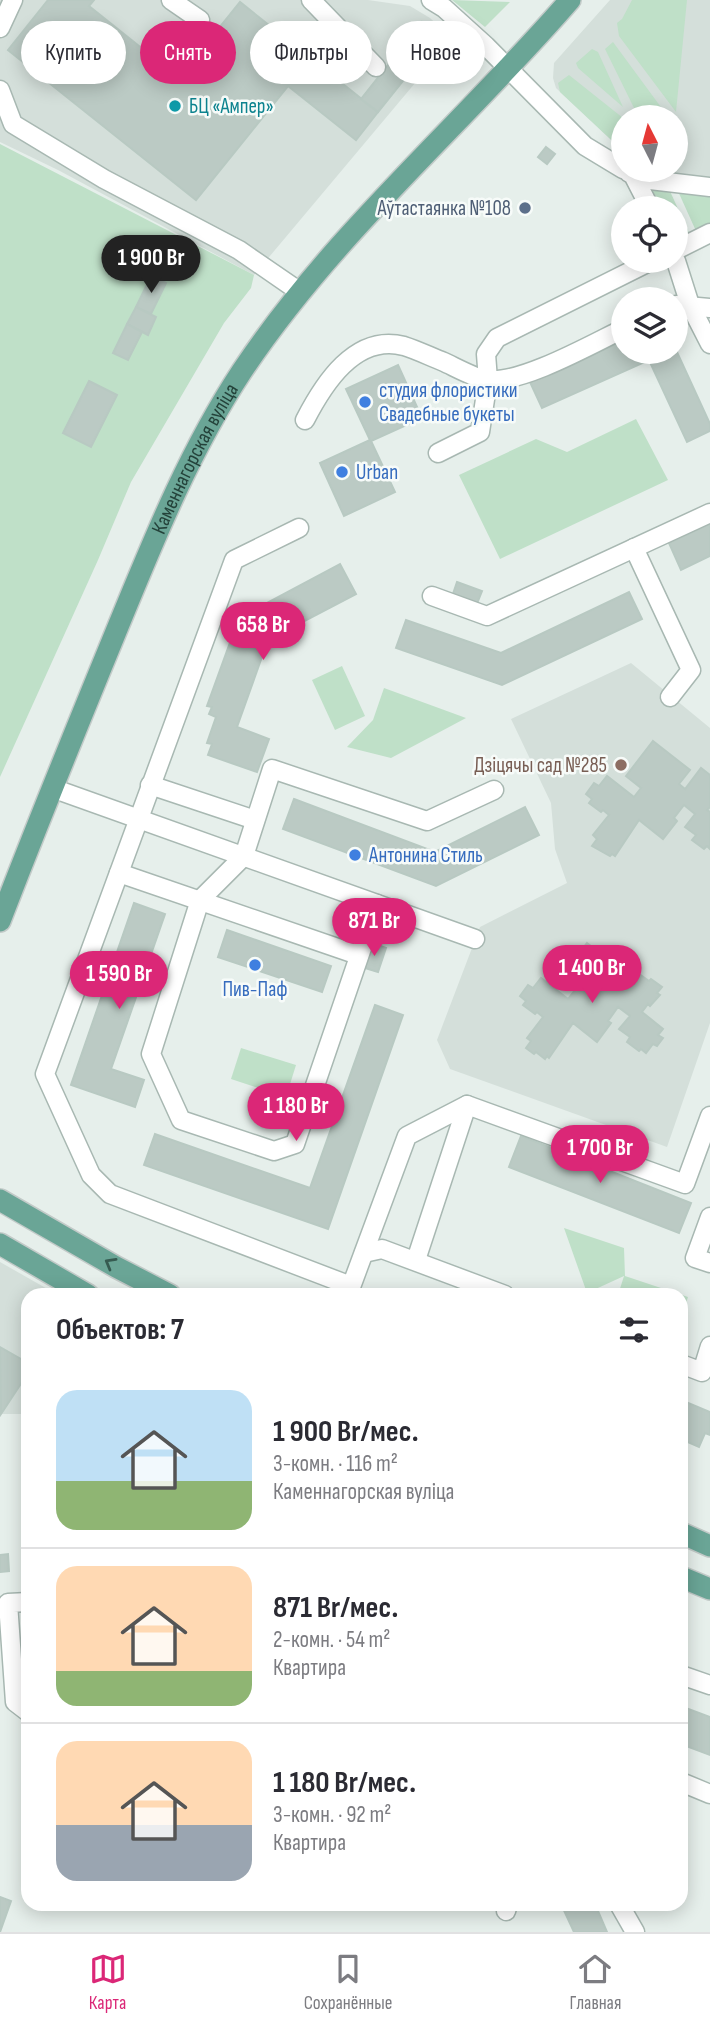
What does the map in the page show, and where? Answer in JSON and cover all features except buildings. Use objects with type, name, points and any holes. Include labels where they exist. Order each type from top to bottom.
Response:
[{"type":"main road","name":"Каменнагорская вуліца","points":[[0,921],[148,552],[194,452],[242,372],[300,292],[570,0]]},
{"type":"main road","points":[[0,1200],[157,1288]]},
{"type":"main road","points":[[0,1244],[76,1288]]},
{"type":"main road","points":[[688,1536],[710,1546]]},
{"type":"main road","points":[[688,1580],[710,1589]]},
{"type":"lane","points":[[0,28],[13,0]]},
{"type":"lane","points":[[171,0],[200,20]]},
{"type":"lane","points":[[312,0],[376,67]]},
{"type":"lane","points":[[432,0],[508,68],[580,151],[611,164]]},
{"type":"lane","points":[[0,90],[13,124],[104,179],[239,250],[300,292]]},
{"type":"lane","points":[[671,182],[710,187]]},
{"type":"lane","points":[[688,244],[710,233]]},
{"type":"lane","points":[[438,453],[480,432],[488,380],[486,354],[497,338],[627,273]]},
{"type":"lane","points":[[688,306],[710,308]]},
{"type":"lane","points":[[688,312],[710,344]]},
{"type":"lane","points":[[305,420],[314,402],[339,367],[369,348],[402,345],[488,380],[528,374],[611,335]]},
{"type":"lane","points":[[432,596],[487,616],[710,513]]},
{"type":"lane","points":[[299,528],[234,560],[46,1073],[91,1175],[110,1194],[342,1288]]},
{"type":"lane","points":[[634,548],[691,670],[670,697]]},
{"type":"lane","points":[[377,904],[295,1144],[274,1151],[181,1119],[151,1055],[200,900],[244,856],[272,769],[427,821],[494,790]]},
{"type":"lane","points":[[150,785],[255,820]]},
{"type":"lane","points":[[51,789],[475,939]]},
{"type":"lane","points":[[119,873],[358,956]]},
{"type":"lane","points":[[350,1288],[407,1136],[467,1105],[685,1184],[710,1116]]},
{"type":"lane","points":[[416,1260],[467,1105]]},
{"type":"lane","points":[[710,1217],[695,1258],[710,1263]]},
{"type":"lane","points":[[363,1253],[382,1249],[487,1288]]},
{"type":"lane","points":[[688,1367],[702,1372],[710,1346]]},
{"type":"lane","points":[[21,1602],[8,1603],[15,1702],[21,1707]]},
{"type":"lane","points":[[688,1677],[710,1685]]},
{"type":"lane","points":[[688,1785],[710,1794]]},
{"type":"lane","points":[[623,1911],[635,1932]]},
{"type":"shaded area","points":[[0,0],[368,0],[410,6],[433,21],[386,21],[386,84],[414,84],[254,275],[0,142]]},
{"type":"shaded area","points":[[610,0],[710,0],[710,195],[675,182],[688,182],[688,105],[611,105],[611,140],[556,88],[553,78],[554,63]]},
{"type":"shaded area","points":[[631,663],[710,728],[710,1023],[667,1147],[450,1069],[437,1040],[480,927],[567,883],[555,849],[551,803],[511,719]]},
{"type":"shaded area","points":[[0,1262],[46,1288],[21,1288],[21,1414],[0,1414]]},
{"type":"green space","points":[[452,0],[510,2],[485,27],[485,21],[478,21]]},
{"type":"green space","points":[[632,0],[687,0],[677,105],[671,105],[619,36],[617,23]]},
{"type":"green space","points":[[613,42],[659,105],[633,105],[605,49]]},
{"type":"green space","points":[[592,49],[598,52],[622,105],[578,68],[576,63]]},
{"type":"green space","points":[[569,75],[611,108],[611,140],[560,92],[558,83]]},
{"type":"green space","points":[[0,144],[254,275],[251,288],[224,323],[131,482],[0,777]]},
{"type":"green space","points":[[651,188],[669,189],[672,196],[655,196]]},
{"type":"green space","points":[[677,189],[710,195],[710,225],[696,231],[688,213],[688,196],[680,196]]},
{"type":"green space","points":[[636,419],[668,480],[500,559],[459,475],[536,439],[567,452]]},
{"type":"green space","points":[[342,666],[365,716],[335,730],[312,680]]},
{"type":"green space","points":[[384,688],[466,718],[391,758],[347,747],[373,720]]},
{"type":"green space","points":[[241,1048],[296,1065],[286,1097],[231,1079]]},
{"type":"green space","points":[[564,1228],[624,1248],[625,1276],[661,1288],[620,1288],[624,1276],[598,1288],[585,1288]]},
{"type":"place","name":"БЦ «Ампер»","points":[[175,106]]},
{"type":"place","name":"Аўтастаянка №108","points":[[525,208]]},
{"type":"place","name":"студия флористики Свадебные букеты","points":[[365,402]]},
{"type":"place","name":"Urban","points":[[342,472]]},
{"type":"place","name":"Дзіцячы сад №285","points":[[621,765]]},
{"type":"place","name":"Антонина Стиль","points":[[355,855]]},
{"type":"place","name":"Пив-Паф","points":[[255,965]]}]
